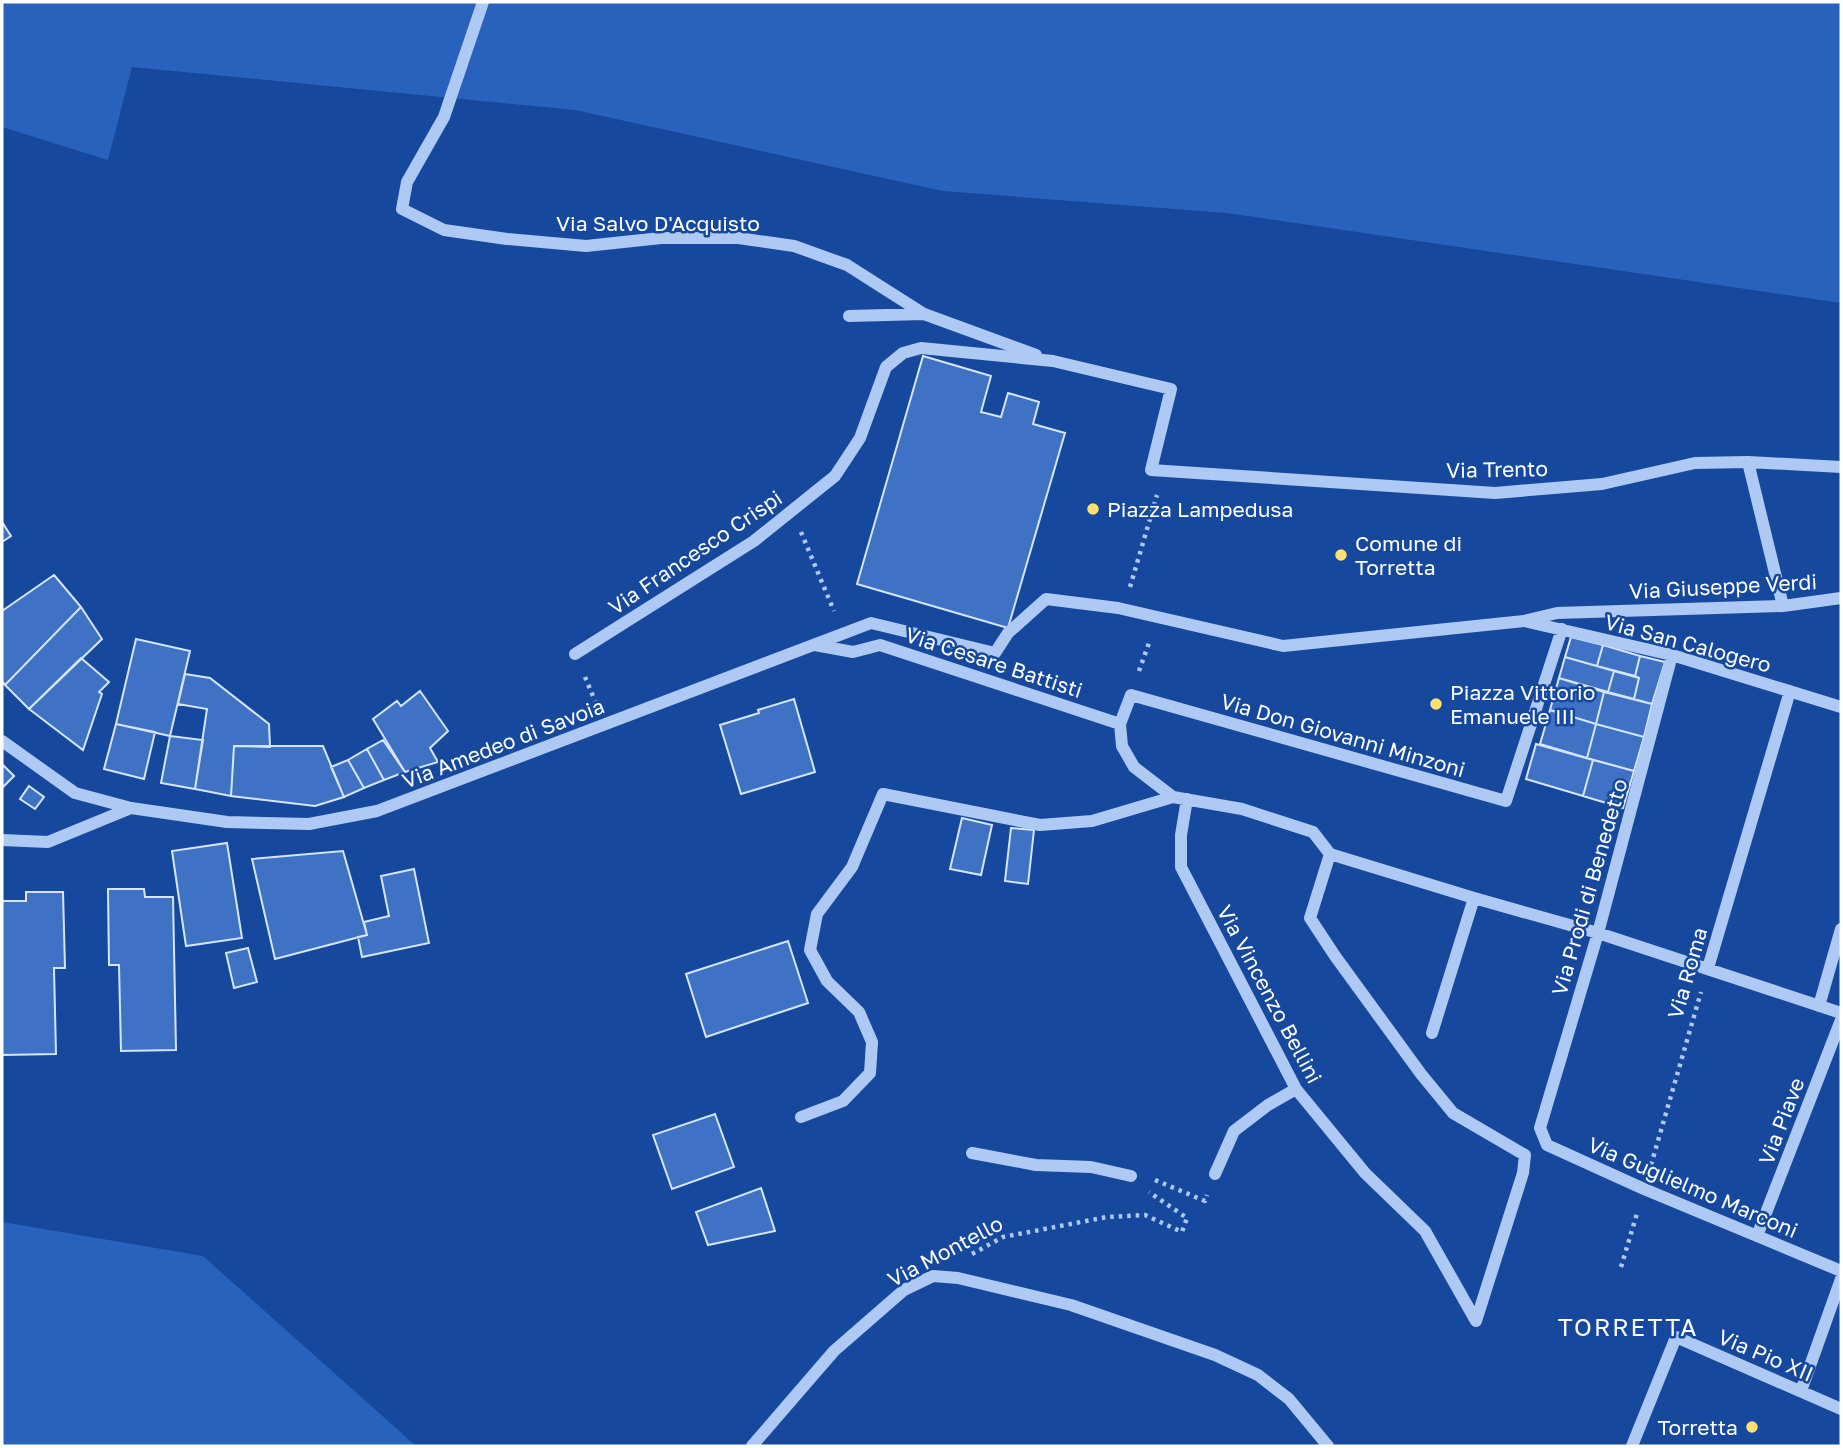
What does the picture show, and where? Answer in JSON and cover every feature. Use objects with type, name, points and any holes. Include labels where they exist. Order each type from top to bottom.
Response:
[{"type":"street","name":"Via Salvo D'Acquisto","points":[[483,2],[444,117],[407,182],[402,209],[444,230],[507,239],[586,246],[662,238],[738,238],[794,246],[846,265],[924,314]]},
{"type":"street","points":[[849,316],[924,314],[1053,360]]},
{"type":"street","name":"Via Francesco Crispi","points":[[575,654],[754,541],[835,476],[860,438],[886,367],[903,353],[920,348],[1053,360],[1171,389],[1158,470]]},
{"type":"street","points":[[1748,462],[1783,606]]},
{"type":"street","name":"Via Trento","points":[[1158,470],[1495,493],[1602,484],[1695,463],[1748,462],[1841,467]]},
{"type":"street","name":"Via Giuseppe Verdi","points":[[1524,621],[1557,613],[1783,606],[1841,598]]},
{"type":"street","name":"Via Amedeo di Savoia","points":[[2,740],[9,748],[75,793],[131,808],[227,822],[309,824],[377,811],[872,623],[995,653],[1009,633],[1046,599],[1123,609]]},
{"type":"street","points":[[1123,609],[1283,646],[1524,621]]},
{"type":"street","name":"Via San Calogero","points":[[1524,621],[1672,655],[1841,707]]},
{"type":"street","name":"Via Don Giovanni Minzoni","points":[[1131,695],[1506,801],[1562,629]]},
{"type":"street","name":"Via Cesare Battisti","points":[[815,645],[853,652],[880,645],[1121,724]]},
{"type":"street","name":"Via Prodi di Benedetto","points":[[1539,1128],[1598,933],[1672,655]]},
{"type":"street","name":"Via Roma","points":[[1708,968],[1790,691]]},
{"type":"street","points":[[1131,695],[1121,724],[1122,746],[1134,767],[1173,797]]},
{"type":"street","points":[[801,1118],[843,1101],[870,1073],[872,1042],[859,1012],[827,981],[810,950],[817,914],[852,867],[883,794],[1040,825],[1092,821],[1173,797],[1242,809],[1313,832],[1330,854],[1598,933],[1841,1013]]},
{"type":"street","name":"Via Vincenzo Bellini","points":[[1187,799],[1181,835],[1181,867],[1296,1089],[1365,1173],[1425,1231],[1476,1321],[1523,1173],[1525,1155],[1453,1113],[1413,1063],[1310,918],[1330,854]]},
{"type":"street","points":[[2,841],[48,842],[131,808]]},
{"type":"street","points":[[1432,1033],[1474,898]]},
{"type":"street","points":[[1819,1006],[1841,929]]},
{"type":"street","name":"Via Piave","points":[[1757,1236],[1841,1020]]},
{"type":"street","points":[[1215,1174],[1234,1132],[1268,1105],[1296,1089]]},
{"type":"street","name":"Via Guglielmo Marconi","points":[[1539,1128],[1547,1145],[1644,1189],[1841,1271]]},
{"type":"street","points":[[972,1153],[1036,1165],[1091,1167],[1131,1176]]},
{"type":"street","points":[[933,1276],[958,1278],[1071,1305],[1215,1355],[1258,1376],[1289,1399],[1328,1446]]},
{"type":"street","name":"Via Montello","points":[[752,1446],[834,1351],[904,1290],[933,1276]]},
{"type":"street","points":[[1801,1391],[1841,1279]]},
{"type":"street","name":"Via Pio XII","points":[[1632,1446],[1675,1336],[1841,1409]]},
{"type":"path","points":[[1123,609],[1158,470]]},
{"type":"path","points":[[792,512],[843,634]]},
{"type":"path","points":[[1131,695],[1156,617]]},
{"type":"path","points":[[575,654],[605,724]]},
{"type":"path","name":"Via Roma","points":[[1621,1266],[1708,968]]},
{"type":"path","points":[[1131,1176],[1132,1172],[1173,1186],[1205,1201],[1215,1174]]},
{"type":"path","name":"Via Montello","points":[[933,1276],[1003,1237],[1107,1217],[1145,1215],[1182,1233],[1187,1218],[1155,1195],[1130,1183],[1131,1176]]},
{"type":"shaded area","points":[[2,2],[1841,2],[1841,303],[1227,213],[943,191],[575,110],[132,67],[108,160],[2,127]]},
{"type":"shaded area","points":[[2,1222],[203,1256],[416,1446],[2,1446]]},
{"type":"building","points":[[923,356],[991,376],[981,412],[1001,417],[1008,393],[1039,402],[1033,424],[1065,433],[1008,628],[857,584]]},
{"type":"building","points":[[2,522],[11,536],[2,542]]},
{"type":"building","points":[[54,575],[81,607],[5,685],[2,681],[2,611]]},
{"type":"building","points":[[81,607],[102,639],[29,709],[5,685]]},
{"type":"building","points":[[1571,637],[1603,645],[1597,666],[1565,657]]},
{"type":"building","points":[[136,639],[190,651],[170,736],[116,724]]},
{"type":"building","points":[[1603,645],[1640,656],[1635,676],[1597,666]]},
{"type":"building","points":[[1640,656],[1665,662],[1652,704],[1634,699],[1639,678],[1635,676]]},
{"type":"building","points":[[1565,657],[1614,671],[1608,692],[1559,678]]},
{"type":"building","points":[[81,658],[109,682],[99,692],[102,694],[83,750],[29,709]]},
{"type":"building","points":[[1614,671],[1639,678],[1634,699],[1608,692]]},
{"type":"building","points":[[185,674],[210,678],[269,724],[270,747],[234,746],[231,796],[195,789],[207,709],[178,704]]},
{"type":"building","points":[[1559,678],[1604,692],[1596,724],[1550,710]]},
{"type":"building","points":[[420,691],[448,731],[430,748],[438,762],[405,772],[373,719],[397,701],[401,706]]},
{"type":"building","points":[[1604,692],[1652,704],[1644,737],[1596,724]]},
{"type":"building","points":[[794,699],[815,772],[741,794],[720,725]]},
{"type":"building","points":[[1550,710],[1596,724],[1587,758],[1540,744]]},
{"type":"building","points":[[116,724],[155,732],[144,779],[104,769]]},
{"type":"building","points":[[1596,724],[1644,737],[1634,771],[1587,758]]},
{"type":"building","points":[[170,736],[203,740],[195,789],[161,783]]},
{"type":"building","points":[[383,740],[405,772],[384,780],[367,749]]},
{"type":"building","points":[[1536,744],[1593,760],[1583,796],[1526,779]]},
{"type":"building","points":[[234,746],[323,746],[344,797],[315,806],[231,796]]},
{"type":"building","points":[[367,749],[384,780],[364,788],[348,760]]},
{"type":"building","points":[[348,760],[364,788],[344,797],[331,767]]},
{"type":"building","points":[[1593,760],[1634,771],[1623,808],[1583,796]]},
{"type":"building","points":[[2,764],[14,776],[2,788]]},
{"type":"building","points":[[29,786],[44,797],[35,809],[20,799]]},
{"type":"building","points":[[962,818],[992,825],[981,875],[950,869]]},
{"type":"building","points":[[1011,828],[1034,830],[1028,884],[1005,881]]},
{"type":"building","points":[[227,843],[242,938],[186,946],[172,851]]},
{"type":"building","points":[[343,851],[367,935],[275,959],[252,859]]},
{"type":"building","points":[[414,869],[429,943],[362,957],[358,937],[367,935],[364,922],[389,916],[381,876]]},
{"type":"building","points":[[108,889],[144,889],[145,897],[173,897],[176,1050],[121,1051],[119,965],[109,965]]},
{"type":"building","points":[[26,892],[63,892],[65,968],[54,968],[56,1054],[2,1055],[2,901],[26,901]]},
{"type":"building","points":[[788,941],[808,1003],[706,1037],[686,974]]},
{"type":"building","points":[[248,948],[257,982],[234,988],[226,953]]},
{"type":"building","points":[[715,1114],[734,1167],[672,1189],[653,1135]]},
{"type":"building","points":[[761,1188],[775,1231],[708,1245],[696,1212]]},
{"type":"place","name":"Piazza Lampedusa","points":[[1093,509]]},
{"type":"place","name":"Comune di Torretta","points":[[1341,555]]},
{"type":"place","name":"Piazza Vittorio Emanuele III","points":[[1436,704]]},
{"type":"place","name":"Torretta","points":[[1752,1427]]},
{"type":"district","name":"TORRETTA","points":[[1628,1326]]}]
